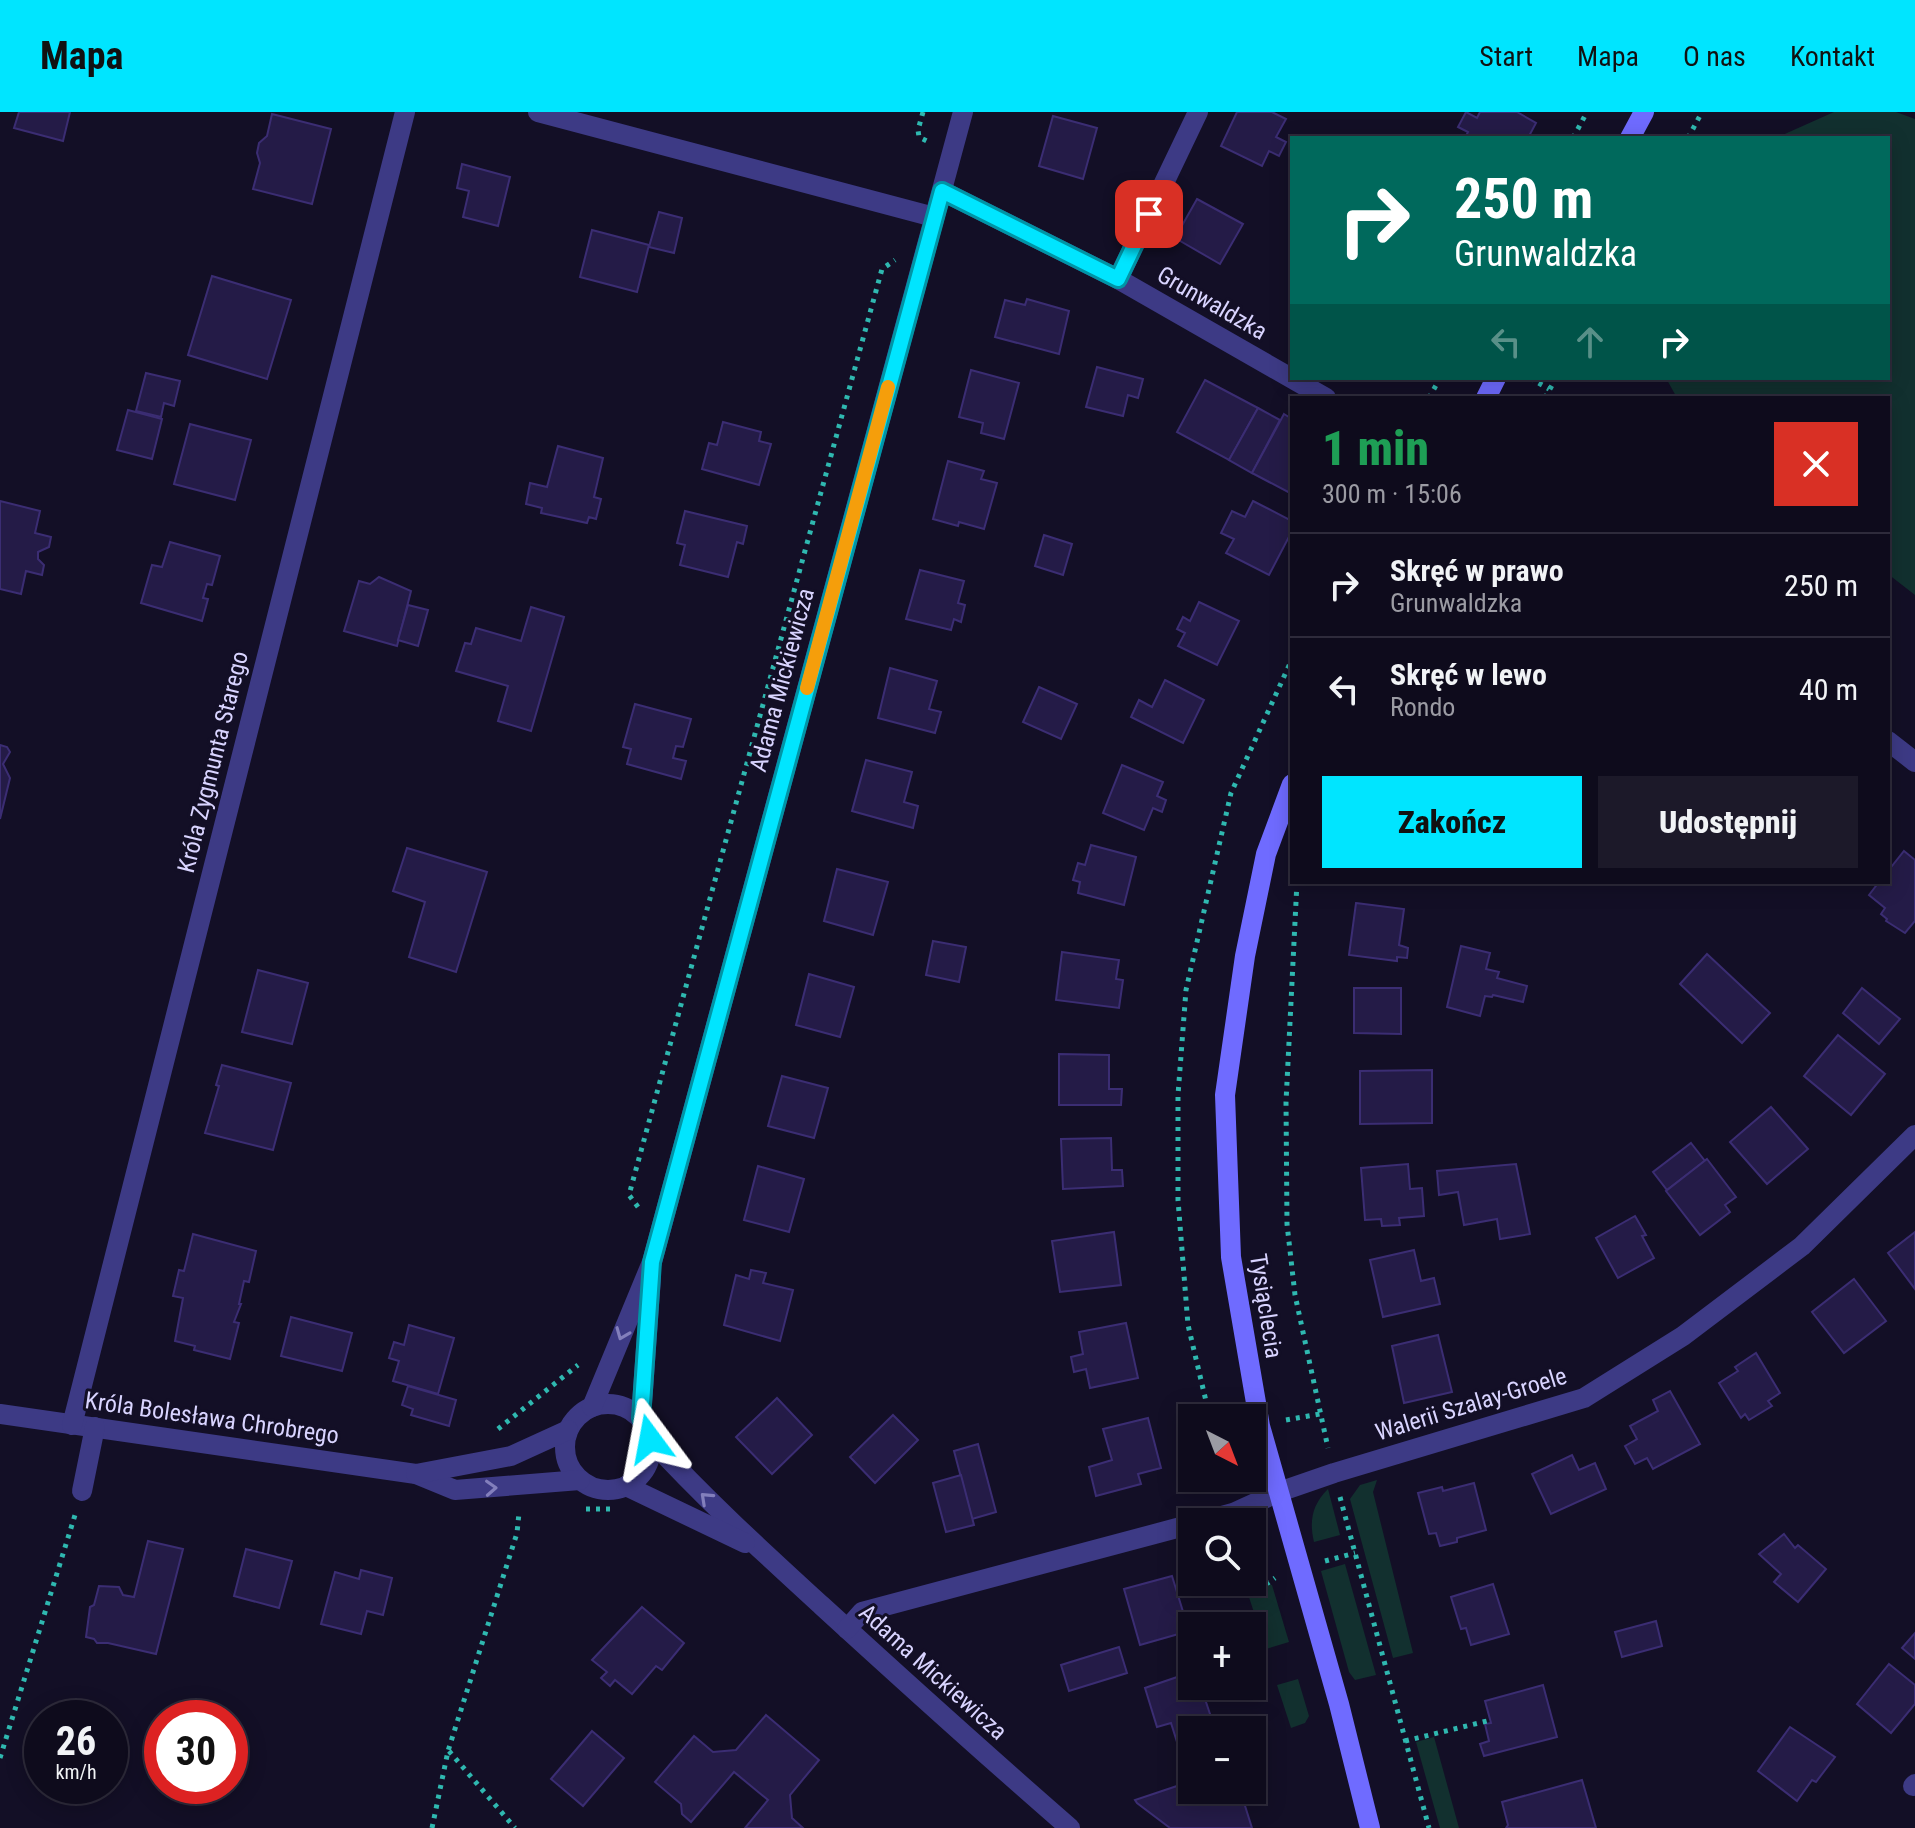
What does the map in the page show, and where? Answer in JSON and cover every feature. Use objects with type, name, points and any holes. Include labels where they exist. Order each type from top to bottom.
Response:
[{"type":"street","name":"Króla Zygmunta Starego","points":[[72,1425],[405,112]]},
{"type":"street","points":[[538,112],[934,217]]},
{"type":"street","name":"Adama Mickiewicza","points":[[592,1407],[652,1262],[963,112]]},
{"type":"street","points":[[1118,279],[1198,112]]},
{"type":"street","points":[[1631,136],[1644,112]]},
{"type":"street","name":"Grunwaldzka","points":[[942,191],[1118,279],[1290,377]]},
{"type":"street","name":"Grunwaldzka","points":[[1295,380],[1323,396]]},
{"type":"street","points":[[1890,743],[1915,762]]},
{"type":"street","name":"Tysiąclecia","points":[[1290,789],[1266,854],[1248,941],[1225,1095],[1231,1257],[1260,1426],[1339,1704],[1370,1828]]},
{"type":"street","name":"Walerii Szalay-Groele","points":[[1244,1508],[1334,1473],[1584,1398],[1683,1336],[1802,1246],[1915,1135]]},
{"type":"street","name":"Adama Mickiewicza","points":[[641,1418],[652,1262]]},
{"type":"street","points":[[613,1404],[625,1407],[641,1418],[651,1449],[645,1469],[626,1486],[610,1490],[596,1488],[580,1480],[566,1458],[565,1447],[568,1430],[580,1414],[592,1407],[613,1404]]},
{"type":"street","name":"Króla Bolesława Chrobrego","points":[[0,1414],[416,1474],[455,1490],[580,1480]]},
{"type":"street","points":[[82,1491],[95,1427]]},
{"type":"street","name":"Króla Bolesława Chrobrego","points":[[416,1474],[511,1456],[568,1430]]},
{"type":"street","name":"Adama Mickiewicza","points":[[650,1439],[693,1486],[763,1552],[931,1707],[1070,1828]]},
{"type":"street","name":"Adama Mickiewicza","points":[[626,1486],[763,1552]]},
{"type":"street","points":[[847,1629],[862,1612],[1178,1528]]},
{"type":"path","points":[[1574,136],[1587,112]]},
{"type":"path","points":[[1689,136],[1702,112]]},
{"type":"path","points":[[639,1208],[629,1195],[686,982],[882,269],[895,261],[897,248]]},
{"type":"path","points":[[1533,380],[1549,389]]},
{"type":"path","points":[[1546,396],[1555,380]]},
{"type":"path","points":[[1297,884],[1286,1102],[1287,1224],[1295,1295],[1334,1473],[1429,1828]]},
{"type":"path","points":[[505,1424],[586,1358]]},
{"type":"path","points":[[1278,1422],[1320,1414]]},
{"type":"path","points":[[0,1758],[82,1491]]},
{"type":"path","points":[[432,1828],[448,1751],[517,1533],[520,1504]]},
{"type":"path","points":[[573,1505],[598,1510],[625,1508]]},
{"type":"path","points":[[1317,1563],[1355,1553]]},
{"type":"path","points":[[1266,1581],[1273,1581],[1277,1575]]},
{"type":"path","points":[[1405,1741],[1487,1721]]},
{"type":"path","points":[[448,1751],[515,1828]]},
{"type":"green space","points":[[1834,112],[1896,112],[1915,119],[1915,595],[1890,576],[1890,396],[1676,396],[1667,380],[1890,380],[1890,136],[1780,136]]},
{"type":"green space","points":[[1377,1480],[1373,1492],[1413,1653],[1393,1658],[1350,1499],[1360,1485]]},
{"type":"green space","points":[[1328,1489],[1340,1535],[1314,1542],[1313,1514],[1318,1501]]},
{"type":"green space","points":[[1345,1564],[1376,1675],[1355,1680],[1349,1672],[1321,1571]]},
{"type":"green space","points":[[1266,1585],[1272,1585],[1289,1642],[1266,1649],[1266,1612],[1254,1612],[1249,1596],[1266,1596]]},
{"type":"green space","points":[[1298,1679],[1309,1716],[1305,1723],[1291,1728],[1277,1685]]},
{"type":"green space","points":[[1434,1737],[1459,1828],[1440,1828],[1416,1742]]},
{"type":"building","points":[[19,112],[70,112],[63,141],[14,128]]},
{"type":"building","points":[[1237,112],[1272,112],[1286,119],[1276,137],[1286,142],[1279,156],[1269,151],[1262,166],[1221,146]]},
{"type":"building","points":[[1466,112],[1477,118],[1480,112],[1517,112],[1536,123],[1529,136],[1466,136],[1468,132],[1458,127]]},
{"type":"building","points":[[272,114],[331,129],[312,204],[253,189],[260,163],[257,153],[259,143],[267,136]]},
{"type":"building","points":[[1053,116],[1097,128],[1083,179],[1039,166]]},
{"type":"building","points":[[462,164],[510,177],[498,226],[463,217],[469,191],[457,188]]},
{"type":"building","points":[[1197,199],[1243,224],[1220,264],[1175,238]]},
{"type":"building","points":[[659,212],[682,218],[674,253],[649,247]]},
{"type":"building","points":[[592,230],[649,245],[637,292],[580,277]]},
{"type":"building","points":[[212,276],[291,300],[267,379],[188,355]]},
{"type":"building","points":[[1027,299],[1069,311],[1059,354],[995,337],[1005,300],[1025,305]]},
{"type":"building","points":[[1097,367],[1143,379],[1138,398],[1128,395],[1123,416],[1086,407]]},
{"type":"building","points":[[971,370],[1019,383],[1004,439],[981,433],[983,423],[959,417]]},
{"type":"building","points":[[146,373],[180,381],[174,406],[164,403],[161,417],[136,411]]},
{"type":"building","points":[[1205,380],[1258,408],[1229,460],[1177,432]]},
{"type":"building","points":[[1258,408],[1280,420],[1252,473],[1229,460]]},
{"type":"building","points":[[128,410],[162,419],[152,459],[117,450]]},
{"type":"building","points":[[1284,414],[1290,418],[1290,493],[1252,473]]},
{"type":"building","points":[[723,422],[761,432],[759,441],[771,444],[759,485],[702,469],[709,443],[717,445]]},
{"type":"building","points":[[190,424],[251,440],[235,500],[174,484]]},
{"type":"building","points":[[558,446],[603,458],[594,497],[601,499],[596,519],[589,517],[587,523],[541,513],[542,508],[526,504],[530,483],[547,487]]},
{"type":"building","points":[[948,461],[984,471],[981,479],[997,483],[984,529],[933,519]]},
{"type":"building","points":[[0,501],[40,511],[35,533],[51,537],[49,547],[38,552],[38,559],[44,565],[42,575],[26,571],[21,594],[0,589]]},
{"type":"building","points":[[1253,501],[1290,520],[1290,535],[1269,575],[1226,553],[1234,539],[1221,533],[1232,511],[1245,517]]},
{"type":"building","points":[[685,511],[747,526],[743,544],[737,542],[728,577],[680,565],[685,545],[677,543]]},
{"type":"building","points":[[1044,535],[1072,544],[1063,575],[1035,566]]},
{"type":"building","points":[[170,542],[220,556],[212,585],[207,584],[203,598],[208,599],[202,621],[141,603],[152,565],[162,567]]},
{"type":"building","points":[[920,570],[964,581],[958,603],[965,605],[961,622],[954,619],[951,630],[906,619]]},
{"type":"building","points":[[379,577],[411,591],[397,646],[344,631],[359,581],[370,584]]},
{"type":"building","points":[[1199,602],[1239,621],[1217,665],[1178,646],[1185,633],[1177,629],[1183,617],[1190,621]]},
{"type":"building","points":[[408,605],[428,610],[418,646],[398,640]]},
{"type":"building","points":[[531,607],[564,617],[531,731],[498,721],[508,686],[456,671],[465,643],[471,644],[476,628],[521,641]]},
{"type":"building","points":[[890,668],[937,681],[929,709],[941,712],[935,733],[878,718]]},
{"type":"building","points":[[1165,680],[1204,700],[1183,743],[1131,717],[1139,700],[1152,707]]},
{"type":"building","points":[[1039,687],[1077,704],[1061,739],[1023,722]]},
{"type":"building","points":[[635,704],[691,719],[683,747],[676,746],[673,758],[686,761],[681,779],[627,764],[631,749],[623,747]]},
{"type":"building","points":[[0,745],[10,752],[3,764],[10,778],[0,819]]},
{"type":"building","points":[[866,760],[912,772],[904,802],[918,806],[913,828],[852,811]]},
{"type":"building","points":[[1122,765],[1163,782],[1157,796],[1166,800],[1162,812],[1153,808],[1144,830],[1103,813]]},
{"type":"building","points":[[1091,845],[1136,857],[1124,905],[1078,893],[1080,882],[1073,880],[1078,863],[1085,865]]},
{"type":"building","points":[[407,848],[487,872],[456,972],[409,957],[425,902],[393,891]]},
{"type":"building","points":[[1904,851],[1915,860],[1915,921],[1905,933],[1886,921],[1881,914],[1885,908],[1869,895],[1877,884],[1890,884],[1890,868]]},
{"type":"building","points":[[837,869],[888,882],[873,935],[824,921]]},
{"type":"building","points":[[1356,903],[1404,909],[1399,945],[1408,948],[1407,958],[1397,957],[1397,961],[1349,955]]},
{"type":"building","points":[[933,941],[966,947],[959,982],[926,975]]},
{"type":"building","points":[[1461,946],[1490,953],[1486,969],[1499,972],[1497,978],[1527,986],[1523,1002],[1485,996],[1480,1016],[1447,1007]]},
{"type":"building","points":[[1062,952],[1119,960],[1116,979],[1123,980],[1119,1008],[1056,1000]]},
{"type":"building","points":[[1707,954],[1770,1013],[1742,1043],[1680,984]]},
{"type":"building","points":[[258,970],[308,983],[292,1044],[242,1032]]},
{"type":"building","points":[[809,974],[854,987],[840,1037],[796,1025]]},
{"type":"building","points":[[1354,988],[1401,988],[1401,1034],[1354,1033]]},
{"type":"building","points":[[1862,988],[1900,1019],[1879,1044],[1843,1013]]},
{"type":"building","points":[[1838,1035],[1885,1074],[1851,1115],[1804,1076]]},
{"type":"building","points":[[1059,1054],[1109,1055],[1109,1089],[1122,1089],[1121,1105],[1059,1105]]},
{"type":"building","points":[[222,1065],[291,1083],[273,1150],[205,1133]]},
{"type":"building","points":[[1432,1070],[1432,1123],[1360,1124],[1360,1071]]},
{"type":"building","points":[[782,1076],[828,1088],[814,1138],[768,1126]]},
{"type":"building","points":[[1771,1107],[1808,1149],[1767,1184],[1730,1142]]},
{"type":"building","points":[[1111,1138],[1112,1170],[1122,1170],[1123,1186],[1063,1189],[1061,1139]]},
{"type":"building","points":[[1691,1143],[1705,1161],[1667,1190],[1653,1172]]},
{"type":"building","points":[[1707,1159],[1736,1197],[1725,1205],[1730,1212],[1700,1235],[1666,1191]]},
{"type":"building","points":[[1408,1164],[1410,1189],[1422,1188],[1424,1216],[1399,1218],[1400,1225],[1382,1226],[1381,1219],[1365,1220],[1361,1168]]},
{"type":"building","points":[[1516,1164],[1530,1234],[1500,1239],[1497,1219],[1464,1225],[1458,1192],[1439,1195],[1437,1171]]},
{"type":"building","points":[[758,1166],[804,1179],[789,1232],[744,1220]]},
{"type":"building","points":[[1635,1216],[1654,1258],[1618,1278],[1596,1238]]},
{"type":"building","points":[[1114,1232],[1121,1285],[1060,1292],[1052,1241]]},
{"type":"building","points":[[1915,1232],[1915,1289],[1888,1253]]},
{"type":"building","points":[[193,1234],[256,1251],[249,1282],[244,1281],[241,1304],[234,1322],[239,1323],[230,1359],[194,1350],[195,1346],[175,1341],[183,1298],[173,1296],[179,1270],[184,1271]]},
{"type":"building","points":[[1414,1250],[1421,1281],[1434,1278],[1440,1304],[1383,1317],[1370,1260]]},
{"type":"building","points":[[751,1270],[766,1273],[763,1283],[793,1290],[780,1341],[724,1325],[736,1275],[749,1279]]},
{"type":"building","points":[[1854,1279],[1886,1321],[1844,1353],[1812,1312]]},
{"type":"building","points":[[291,1317],[352,1333],[342,1371],[281,1356]]},
{"type":"building","points":[[1126,1323],[1138,1378],[1090,1388],[1086,1369],[1074,1372],[1071,1357],[1083,1354],[1079,1332]]},
{"type":"building","points":[[409,1325],[454,1338],[438,1394],[393,1381],[399,1361],[389,1358],[394,1342],[404,1345]]},
{"type":"building","points":[[1438,1335],[1452,1392],[1404,1403],[1392,1346]]},
{"type":"building","points":[[1756,1353],[1780,1393],[1768,1401],[1772,1406],[1749,1420],[1745,1414],[1741,1418],[1719,1383],[1738,1371],[1735,1367]]},
{"type":"building","points":[[408,1386],[456,1400],[449,1426],[411,1415],[413,1409],[402,1405]]},
{"type":"building","points":[[1670,1391],[1700,1444],[1653,1469],[1647,1458],[1635,1464],[1625,1446],[1637,1439],[1630,1426],[1658,1411],[1653,1400]]},
{"type":"building","points":[[777,1398],[812,1435],[772,1474],[736,1437]]},
{"type":"building","points":[[893,1415],[918,1440],[875,1483],[850,1457]]},
{"type":"building","points":[[1148,1418],[1161,1468],[1138,1474],[1141,1484],[1096,1496],[1089,1467],[1112,1460],[1103,1429]]},
{"type":"building","points":[[978,1444],[996,1512],[972,1519],[954,1451]]},
{"type":"building","points":[[1572,1455],[1579,1470],[1595,1463],[1606,1489],[1551,1514],[1532,1474]]},
{"type":"building","points":[[961,1475],[974,1525],[946,1532],[933,1483]]},
{"type":"building","points":[[1474,1483],[1486,1530],[1440,1546],[1436,1533],[1429,1534],[1418,1493],[1442,1487],[1443,1491]]},
{"type":"building","points":[[1784,1534],[1795,1548],[1798,1545],[1826,1569],[1798,1602],[1774,1582],[1781,1574],[1759,1554]]},
{"type":"building","points":[[148,1541],[183,1549],[156,1654],[97,1643],[86,1637],[90,1607],[94,1605],[99,1586],[119,1587],[123,1595],[134,1597]]},
{"type":"building","points":[[246,1549],[292,1561],[279,1608],[234,1596]]},
{"type":"building","points":[[361,1570],[392,1578],[383,1615],[367,1611],[361,1634],[321,1624],[335,1572],[359,1579]]},
{"type":"building","points":[[1172,1576],[1183,1612],[1178,1612],[1178,1634],[1140,1645],[1124,1589]]},
{"type":"building","points":[[1493,1584],[1509,1634],[1471,1645],[1466,1628],[1461,1629],[1451,1597]]},
{"type":"building","points":[[642,1607],[684,1643],[662,1670],[656,1666],[632,1694],[615,1680],[610,1686],[601,1678],[607,1672],[592,1660]]},
{"type":"building","points":[[1656,1621],[1662,1646],[1622,1657],[1615,1632]]},
{"type":"building","points":[[1915,1633],[1915,1659],[1902,1648]]},
{"type":"building","points":[[1119,1647],[1127,1673],[1069,1691],[1061,1665]]},
{"type":"building","points":[[1889,1664],[1915,1685],[1915,1704],[1891,1733],[1857,1704]]},
{"type":"building","points":[[1178,1677],[1178,1700],[1205,1700],[1211,1716],[1178,1716],[1177,1742],[1171,1723],[1157,1727],[1145,1688]]},
{"type":"building","points":[[1543,1685],[1557,1737],[1484,1756],[1480,1744],[1489,1741],[1485,1724],[1491,1723],[1485,1701]]},
{"type":"building","points":[[766,1715],[819,1760],[790,1795],[792,1818],[803,1828],[745,1828],[768,1800],[734,1772],[691,1822],[682,1814],[681,1804],[655,1782],[694,1736],[713,1752],[736,1750]]},
{"type":"building","points":[[1790,1727],[1835,1757],[1797,1801],[1758,1771]]},
{"type":"building","points":[[592,1731],[624,1758],[583,1806],[551,1779]]},
{"type":"building","points":[[1582,1780],[1596,1828],[1506,1828],[1508,1825],[1502,1802]]},
{"type":"building","points":[[1178,1786],[1178,1804],[1244,1804],[1252,1828],[1170,1828],[1135,1800]]},
{"type":"slow traffic","points":[[807,688],[888,387]]},
{"type":"route","points":[[650,1439],[641,1418],[652,1262],[942,191],[1118,279],[1149,214]]}]
